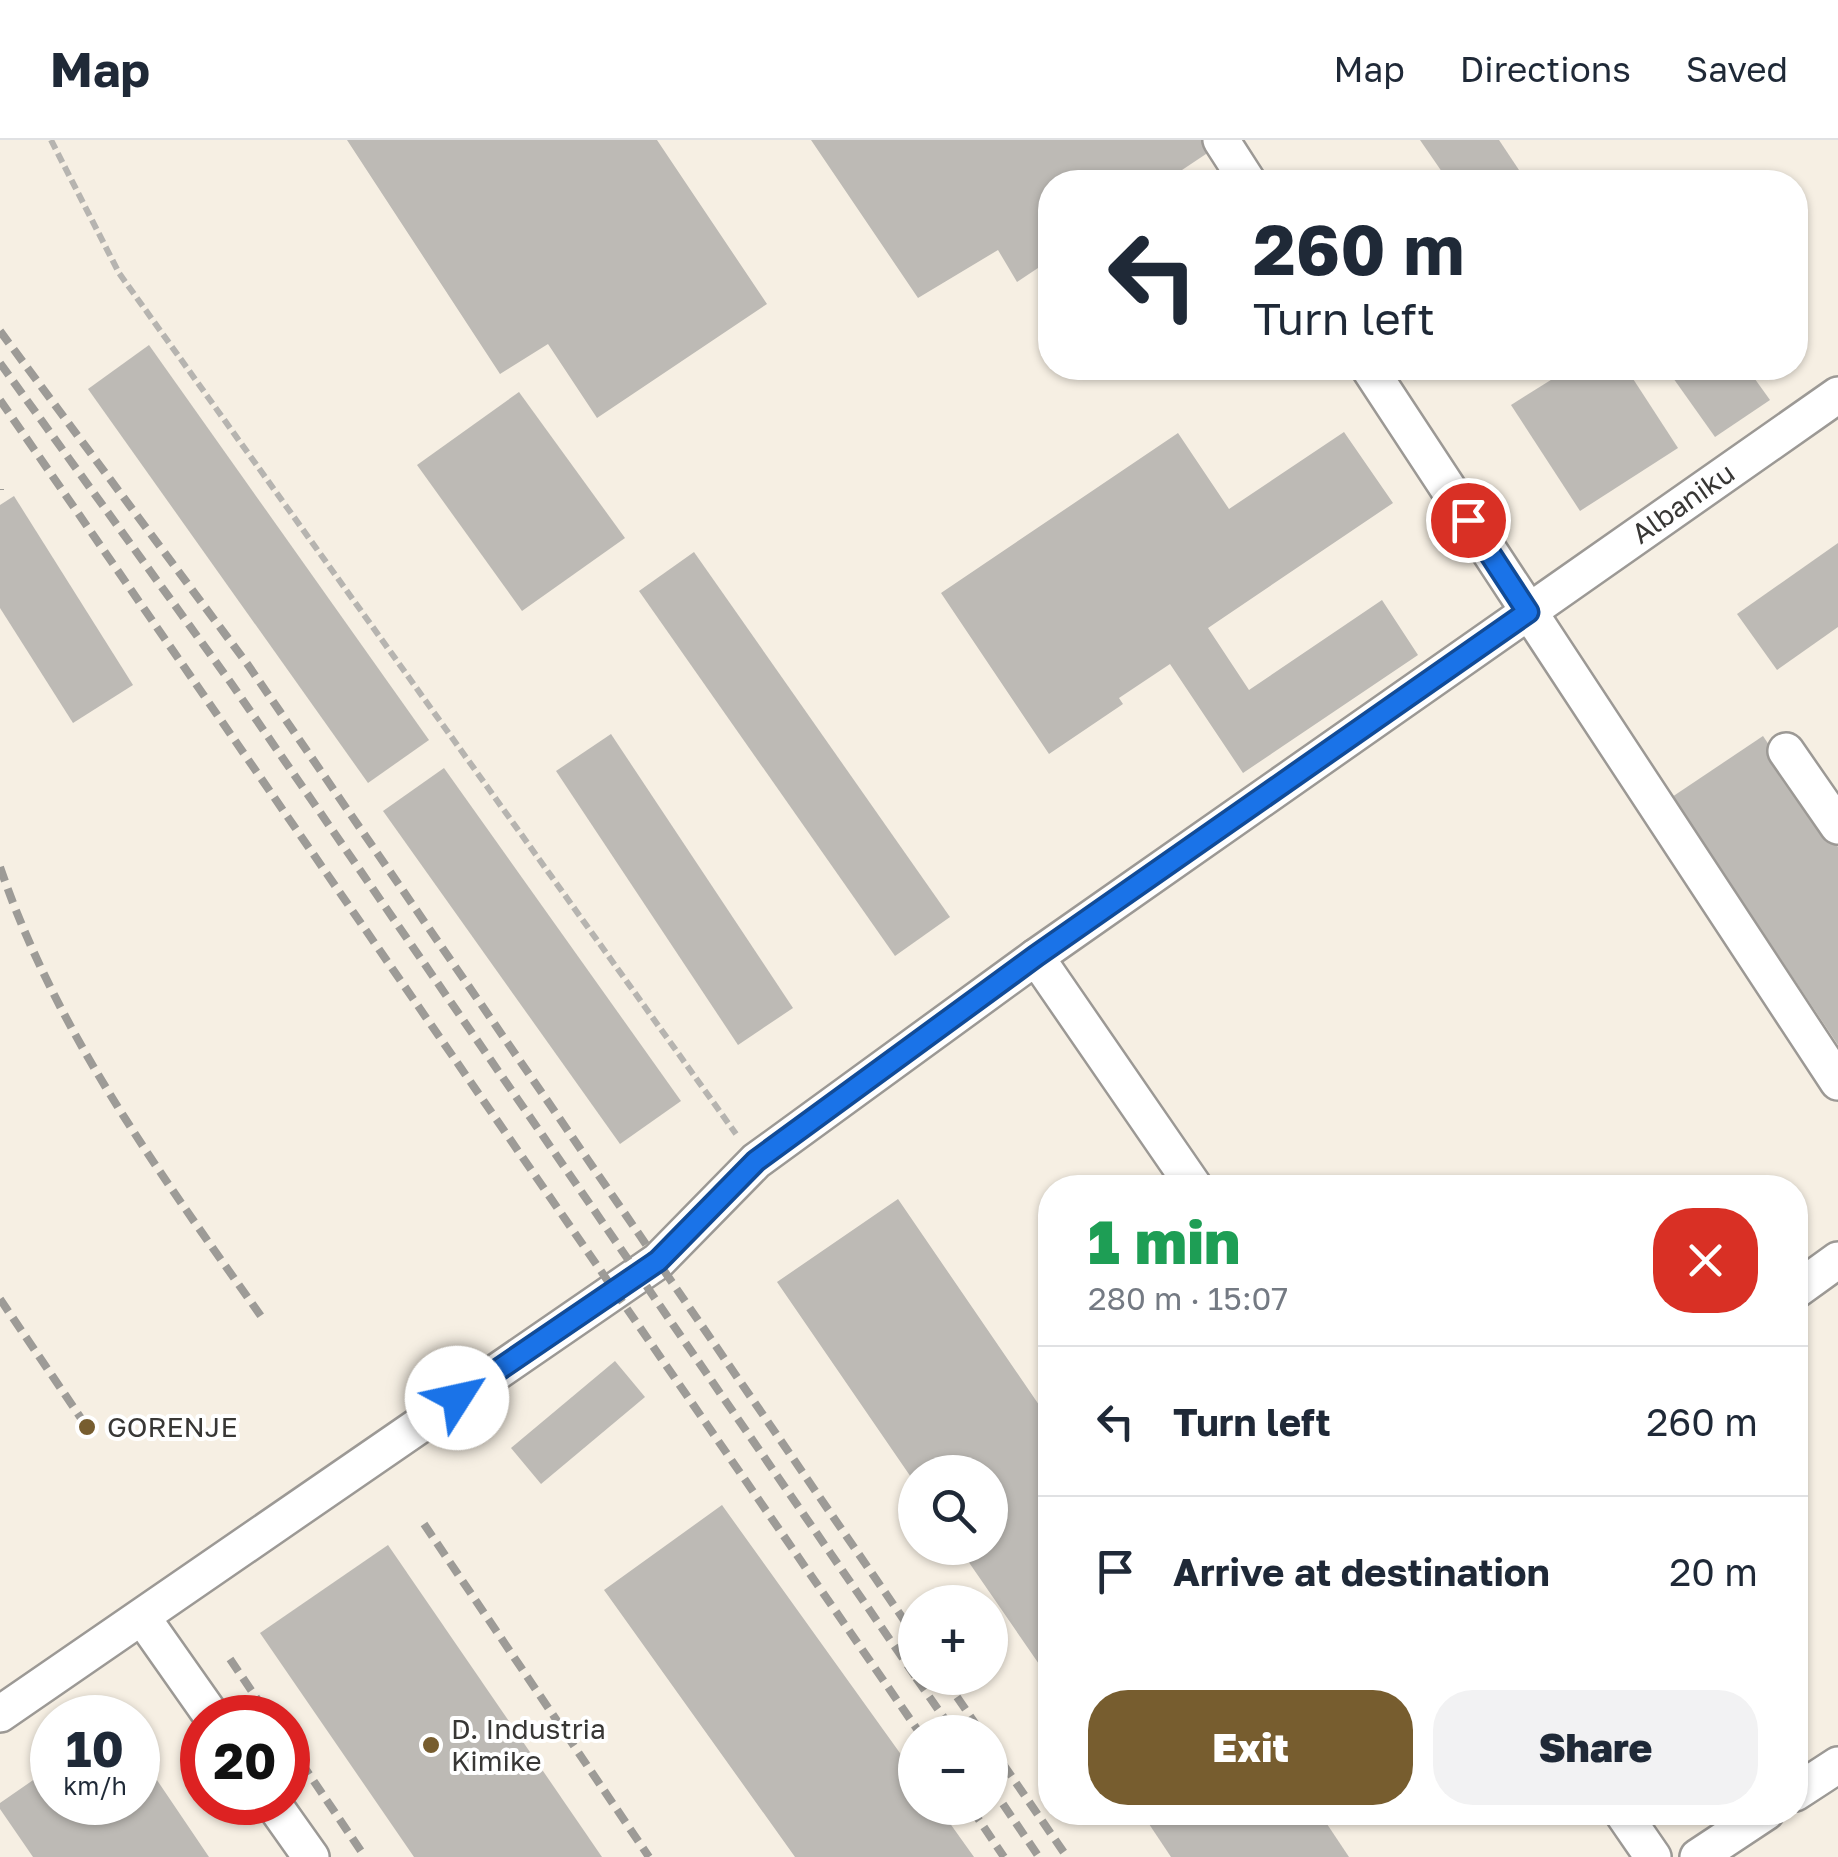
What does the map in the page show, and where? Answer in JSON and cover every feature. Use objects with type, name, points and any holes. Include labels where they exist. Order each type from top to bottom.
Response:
[{"type":"lane","points":[[1220,140],[1240,170]]},
{"type":"lane","points":[[1377,380],[1838,1082]]},
{"type":"lane","name":"Albaniku","points":[[0,1714],[658,1261],[756,1161],[1036,956],[1838,396]]},
{"type":"lane","points":[[1786,750],[1838,826]]},
{"type":"lane","points":[[1036,956],[1186,1175]]},
{"type":"lane","points":[[1808,1282],[1838,1260]]},
{"type":"lane","points":[[142,1617],[197,1695]]},
{"type":"lane","points":[[1808,1785],[1838,1765]]},
{"type":"lane","points":[[288,1825],[311,1857]]},
{"type":"lane","points":[[1631,1825],[1653,1857]]},
{"type":"lane","points":[[1698,1857],[1746,1825]]},
{"type":"path","points":[[51,140],[119,273],[756,1161]]},
{"type":"shaded area","points":[[0,140],[1838,140],[1838,1857],[0,1857]]},
{"type":"building","points":[[347,140],[657,140],[767,304],[597,418],[548,344],[500,374]]},
{"type":"building","points":[[811,140],[1201,140],[1209,152],[1182,170],[1038,170],[1038,268],[1017,282],[998,250],[918,298]]},
{"type":"building","points":[[1420,140],[1499,140],[1519,170],[1441,170]]},
{"type":"building","points":[[149,345],[429,740],[368,783],[88,389]]},
{"type":"building","points":[[1551,380],[1634,380],[1678,448],[1580,511],[1511,405]]},
{"type":"building","points":[[1675,380],[1756,380],[1770,400],[1715,437]]},
{"type":"building","points":[[519,392],[625,538],[522,611],[417,465]]},
{"type":"building","points":[[1344,432],[1393,503],[1208,628],[1249,690],[1382,600],[1418,655],[1243,773],[1170,664],[1119,698],[1123,704],[1049,754],[941,593],[1178,433],[1229,509]]},
{"type":"building","points":[[14,496],[133,685],[73,723],[0,608],[0,505]]},
{"type":"building","points":[[1838,543],[1838,627],[1777,670],[1737,614]]},
{"type":"building","points":[[694,552],[950,917],[895,956],[639,591]]},
{"type":"building","points":[[611,734],[793,1008],[738,1045],[556,771]]},
{"type":"building","points":[[1763,736],[1838,847],[1838,1045],[1672,797]]},
{"type":"building","points":[[444,768],[681,1101],[620,1144],[383,811]]},
{"type":"building","points":[[898,1199],[1038,1403],[1038,1663],[1008,1619],[1008,1585],[985,1585],[971,1565],[1008,1565],[1008,1455],[898,1455],[898,1458],[777,1282]]},
{"type":"building","points":[[615,1361],[645,1397],[541,1484],[511,1448]]},
{"type":"building","points":[[722,1505],[898,1750],[898,1825],[951,1825],[974,1857],[795,1857],[604,1590]]},
{"type":"building","name":"D. Industria Kimike","points":[[388,1545],[602,1857],[414,1857],[310,1706],[310,1695],[303,1695],[260,1633]]},
{"type":"building","points":[[30,1782],[30,1825],[160,1825],[160,1785],[180,1814],[180,1825],[187,1825],[209,1857],[33,1857],[0,1809],[0,1803]]},
{"type":"building","points":[[1150,1825],[1328,1825],[1349,1857],[1171,1857]]},
{"type":"railway","points":[[0,331],[248,665],[898,1611]]},
{"type":"railway","points":[[0,363],[231,683],[898,1651]]},
{"type":"railway","points":[[0,400],[907,1715]]},
{"type":"railway","points":[[0,867],[51,988],[82,1046],[150,1157],[263,1319]]},
{"type":"railway","points":[[0,1299],[87,1427]]},
{"type":"railway","points":[[424,1524],[649,1857]]},
{"type":"railway","points":[[230,1659],[254,1695]]},
{"type":"railway","points":[[928,1695],[942,1715]]},
{"type":"railway","points":[[956,1695],[969,1715]]},
{"type":"railway","points":[[1008,1771],[1038,1815]]},
{"type":"railway","points":[[310,1776],[365,1857]]},
{"type":"railway","points":[[1008,1811],[1039,1857]]},
{"type":"railway","points":[[982,1825],[1004,1857]]},
{"type":"railway","points":[[1045,1825],[1067,1857]]},
{"type":"place","name":"GORENJE","points":[[87,1427]]},
{"type":"place","name":"D. Industria Kimike","points":[[431,1745]]},
{"type":"route","points":[[457,1398],[658,1261],[756,1161],[1036,956],[1528,612],[1468,520]]}]
